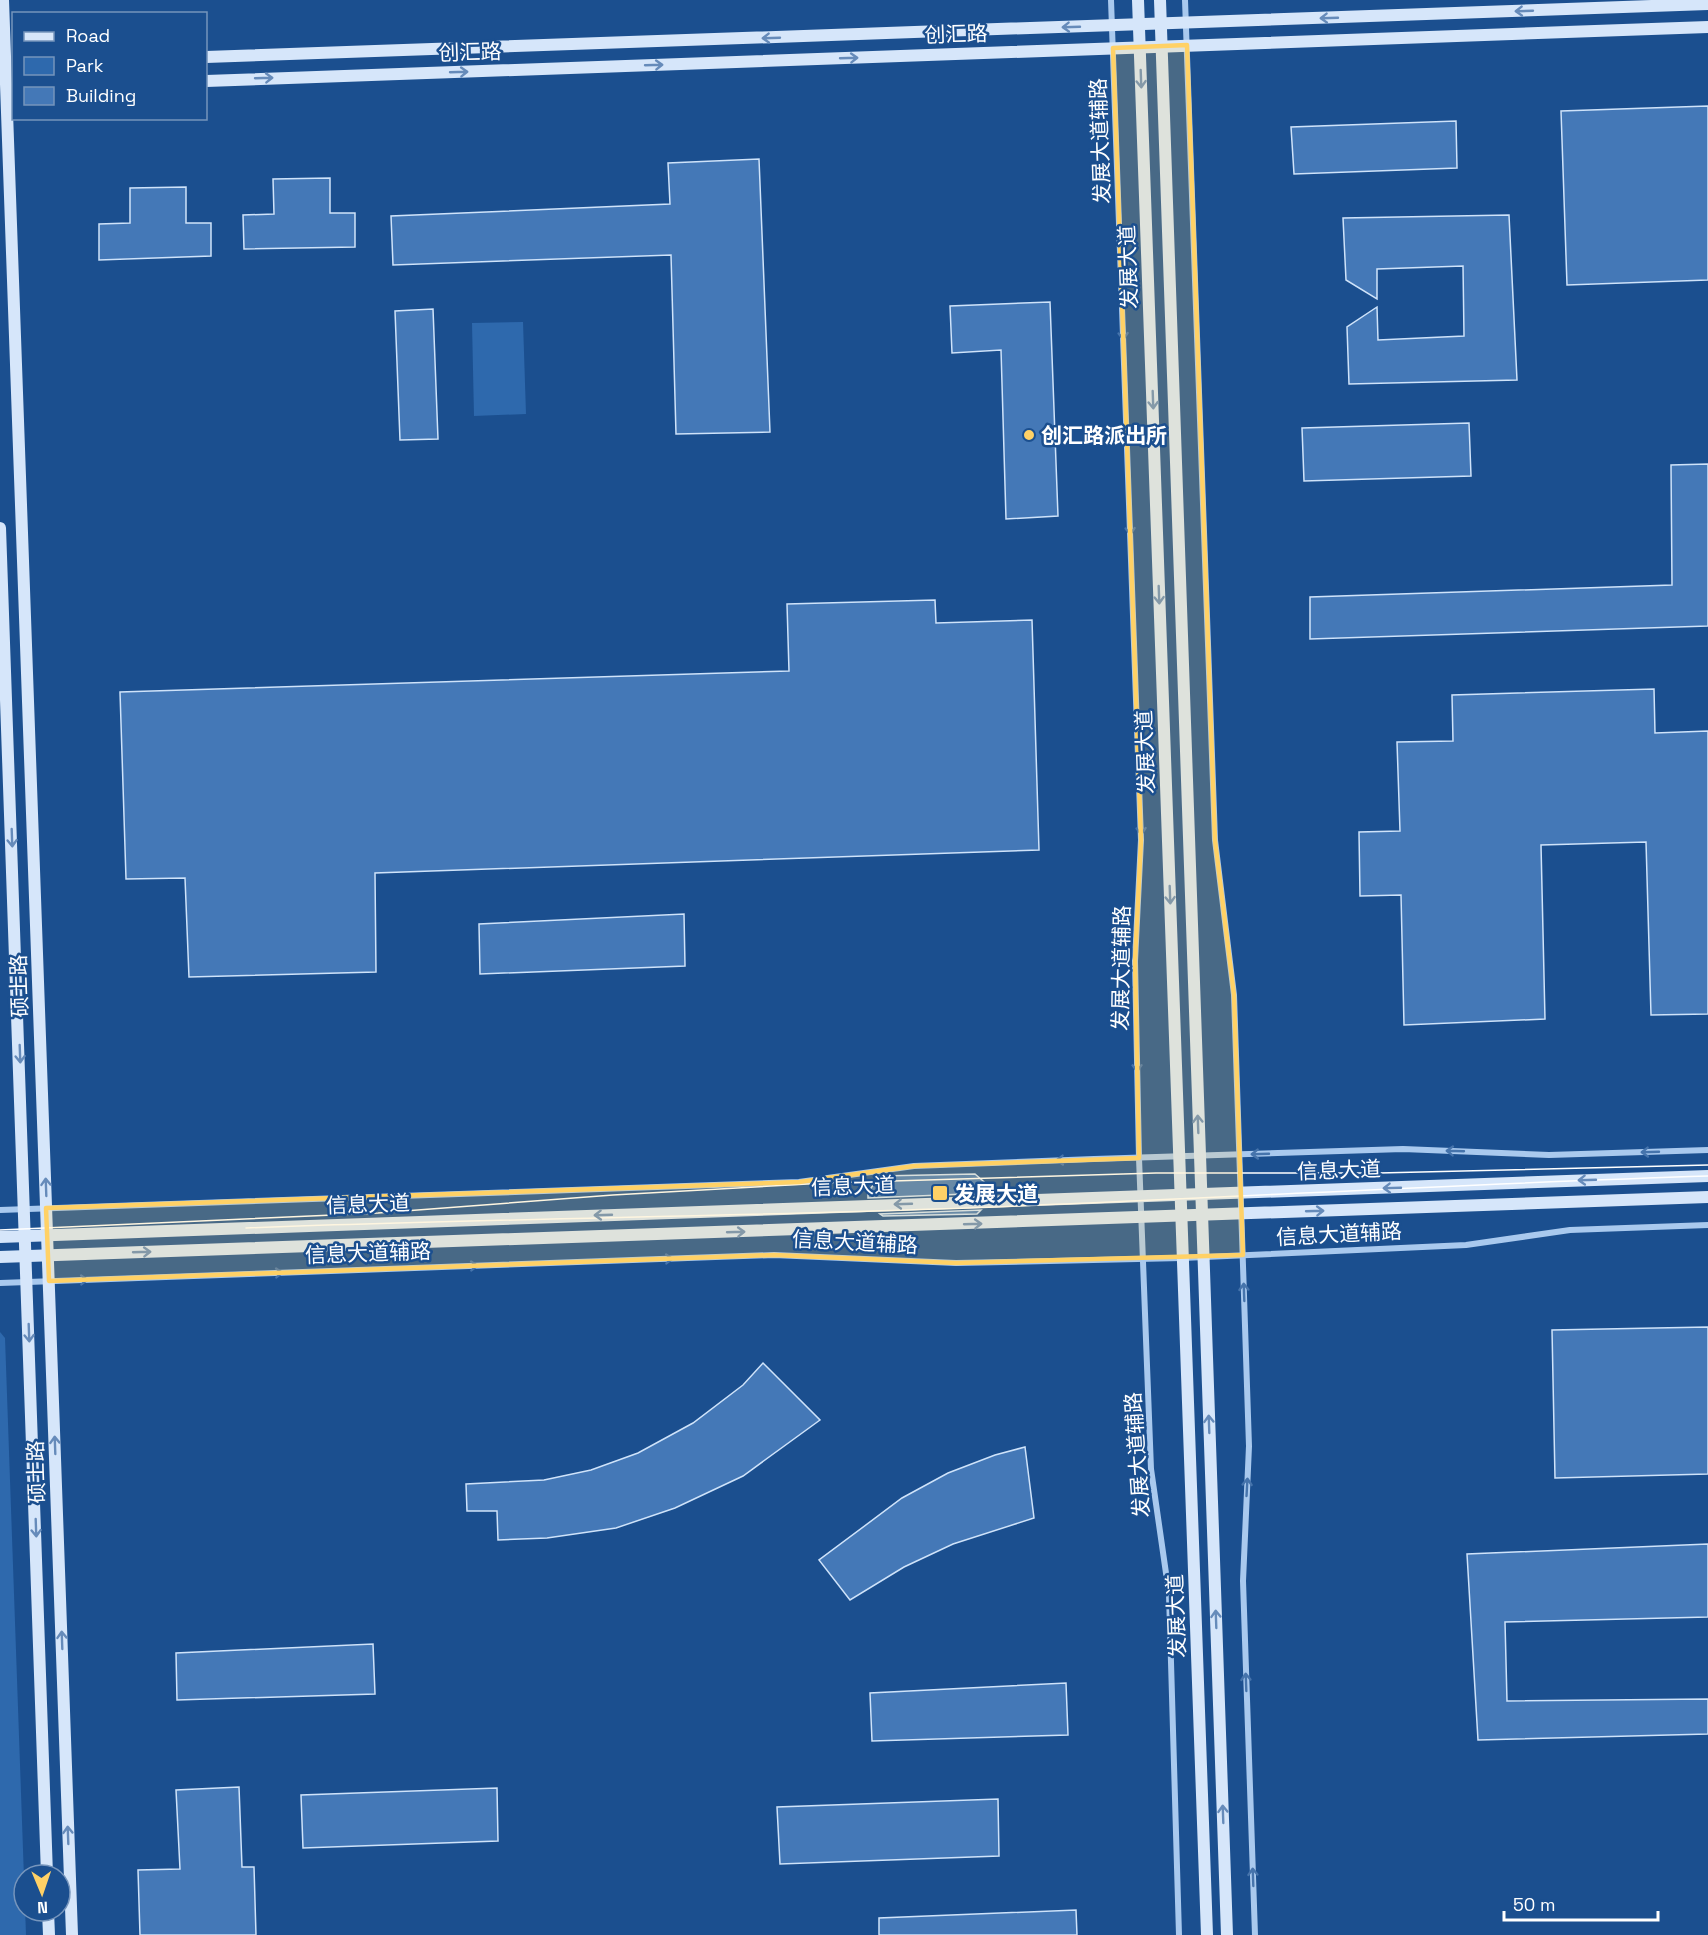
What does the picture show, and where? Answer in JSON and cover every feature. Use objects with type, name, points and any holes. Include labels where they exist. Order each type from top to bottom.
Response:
[{"type":"street","name":"硕士路","points":[[3,0],[72,1935]]},
{"type":"street","name":"发展大道辅路","points":[[1111,0],[1141,840],[1135,961],[1139,1158],[1151,1469],[1169,1594],[1179,1935]]},
{"type":"street","name":"发展大道","points":[[1138,0],[1207,1935]]},
{"type":"street","name":"发展大道","points":[[1160,0],[1227,1935]]},
{"type":"street","points":[[1185,0],[1215,840],[1234,995],[1249,1446],[1243,1581],[1255,1935]]},
{"type":"street","name":"创汇路","points":[[207,57],[1708,4]]},
{"type":"street","name":"创汇路","points":[[207,81],[1708,27]]},
{"type":"street","name":"硕士路","points":[[0,528],[47,1863]]},
{"type":"street","points":[[0,1210],[799,1182],[914,1166],[1179,1156],[1403,1149],[1549,1155],[1708,1150]]},
{"type":"street","name":"信息大道","points":[[0,1237],[1708,1176]]},
{"type":"street","name":"信息大道","points":[[0,1257],[1708,1197]]},
{"type":"street","name":"信息大道辅路","points":[[0,1283],[774,1255],[956,1263],[1182,1258],[1466,1245],[1570,1230],[1708,1225]]},
{"type":"highlighted area","points":[[1187,45],[1215,840],[1234,995],[1243,1255],[956,1263],[774,1255],[49,1281],[46,1208],[799,1182],[914,1166],[1139,1158],[1135,961],[1141,840],[1113,48]]},
{"type":"green space","points":[[523,322],[526,414],[474,416],[472,323]]},
{"type":"green space","points":[[0,1332],[5,1338],[23,1863],[12,1863],[12,1923],[26,1923],[26,1935],[0,1935]]},
{"type":"building","points":[[1708,106],[1708,280],[1567,285],[1561,111]]},
{"type":"building","points":[[1456,121],[1457,168],[1294,174],[1291,127]]},
{"type":"building","points":[[759,159],[770,432],[676,434],[671,255],[393,265],[391,216],[670,204],[668,163]]},
{"type":"building","points":[[330,178],[330,213],[355,213],[355,247],[244,249],[243,215],[274,214],[273,179]]},
{"type":"building","points":[[186,187],[186,223],[211,223],[211,256],[99,260],[99,224],[130,223],[130,188]]},
{"type":"building","points":[[1509,215],[1517,380],[1349,384],[1347,327],[1377,307],[1378,340],[1464,336],[1463,266],[1377,269],[1377,299],[1346,280],[1343,218]]},
{"type":"building","name":"创汇路派出所","points":[[1050,302],[1058,516],[1006,519],[1001,350],[952,353],[950,306]]},
{"type":"building","points":[[433,309],[438,439],[400,440],[395,311]]},
{"type":"building","points":[[1469,423],[1471,476],[1304,481],[1302,428]]},
{"type":"building","points":[[1708,464],[1708,626],[1310,639],[1310,597],[1672,585],[1671,465]]},
{"type":"building","points":[[935,600],[936,623],[1032,620],[1039,850],[375,873],[376,972],[189,977],[185,878],[126,879],[120,692],[789,671],[787,604]]},
{"type":"building","points":[[1654,689],[1655,733],[1708,731],[1708,1014],[1651,1015],[1646,842],[1541,845],[1545,1019],[1404,1025],[1401,895],[1360,896],[1359,832],[1400,831],[1397,742],[1453,741],[1452,695]]},
{"type":"building","points":[[684,914],[685,966],[480,974],[479,924]]},
{"type":"building","points":[[975,1174],[990,1187],[990,1193],[868,1198],[868,1192],[880,1176]]},
{"type":"building","points":[[981,1210],[977,1214],[883,1216],[880,1214]]},
{"type":"building","points":[[1708,1327],[1708,1474],[1555,1478],[1552,1330]]},
{"type":"building","points":[[763,1363],[820,1420],[743,1476],[675,1508],[616,1528],[547,1538],[498,1540],[497,1511],[467,1511],[466,1484],[544,1480],[591,1470],[638,1453],[693,1423],[743,1385]]},
{"type":"building","points":[[1025,1447],[1034,1518],[953,1544],[904,1567],[850,1600],[819,1560],[902,1498],[948,1473],[995,1455]]},
{"type":"building","points":[[1708,1544],[1708,1617],[1505,1622],[1507,1701],[1708,1699],[1708,1734],[1478,1740],[1467,1554]]},
{"type":"building","points":[[373,1644],[375,1694],[177,1700],[176,1653]]},
{"type":"building","points":[[1066,1683],[1068,1735],[872,1741],[870,1693]]},
{"type":"building","points":[[239,1787],[242,1867],[254,1867],[256,1935],[140,1935],[138,1870],[180,1869],[176,1790]]},
{"type":"building","points":[[497,1788],[498,1841],[303,1848],[301,1795]]},
{"type":"building","points":[[998,1799],[999,1856],[780,1864],[777,1807]]},
{"type":"building","points":[[1076,1910],[1077,1935],[879,1935],[879,1918]]},
{"type":"tram line","points":[[0,1230],[378,1213],[613,1195],[826,1183],[1156,1173],[1379,1173],[1708,1165]]},
{"type":"tram line","points":[[246,1228],[937,1209],[1708,1176]]},
{"type":"place","name":"创汇路派出所","points":[[1029,435]]},
{"type":"place","name":"发展大道","points":[[940,1193]]}]
